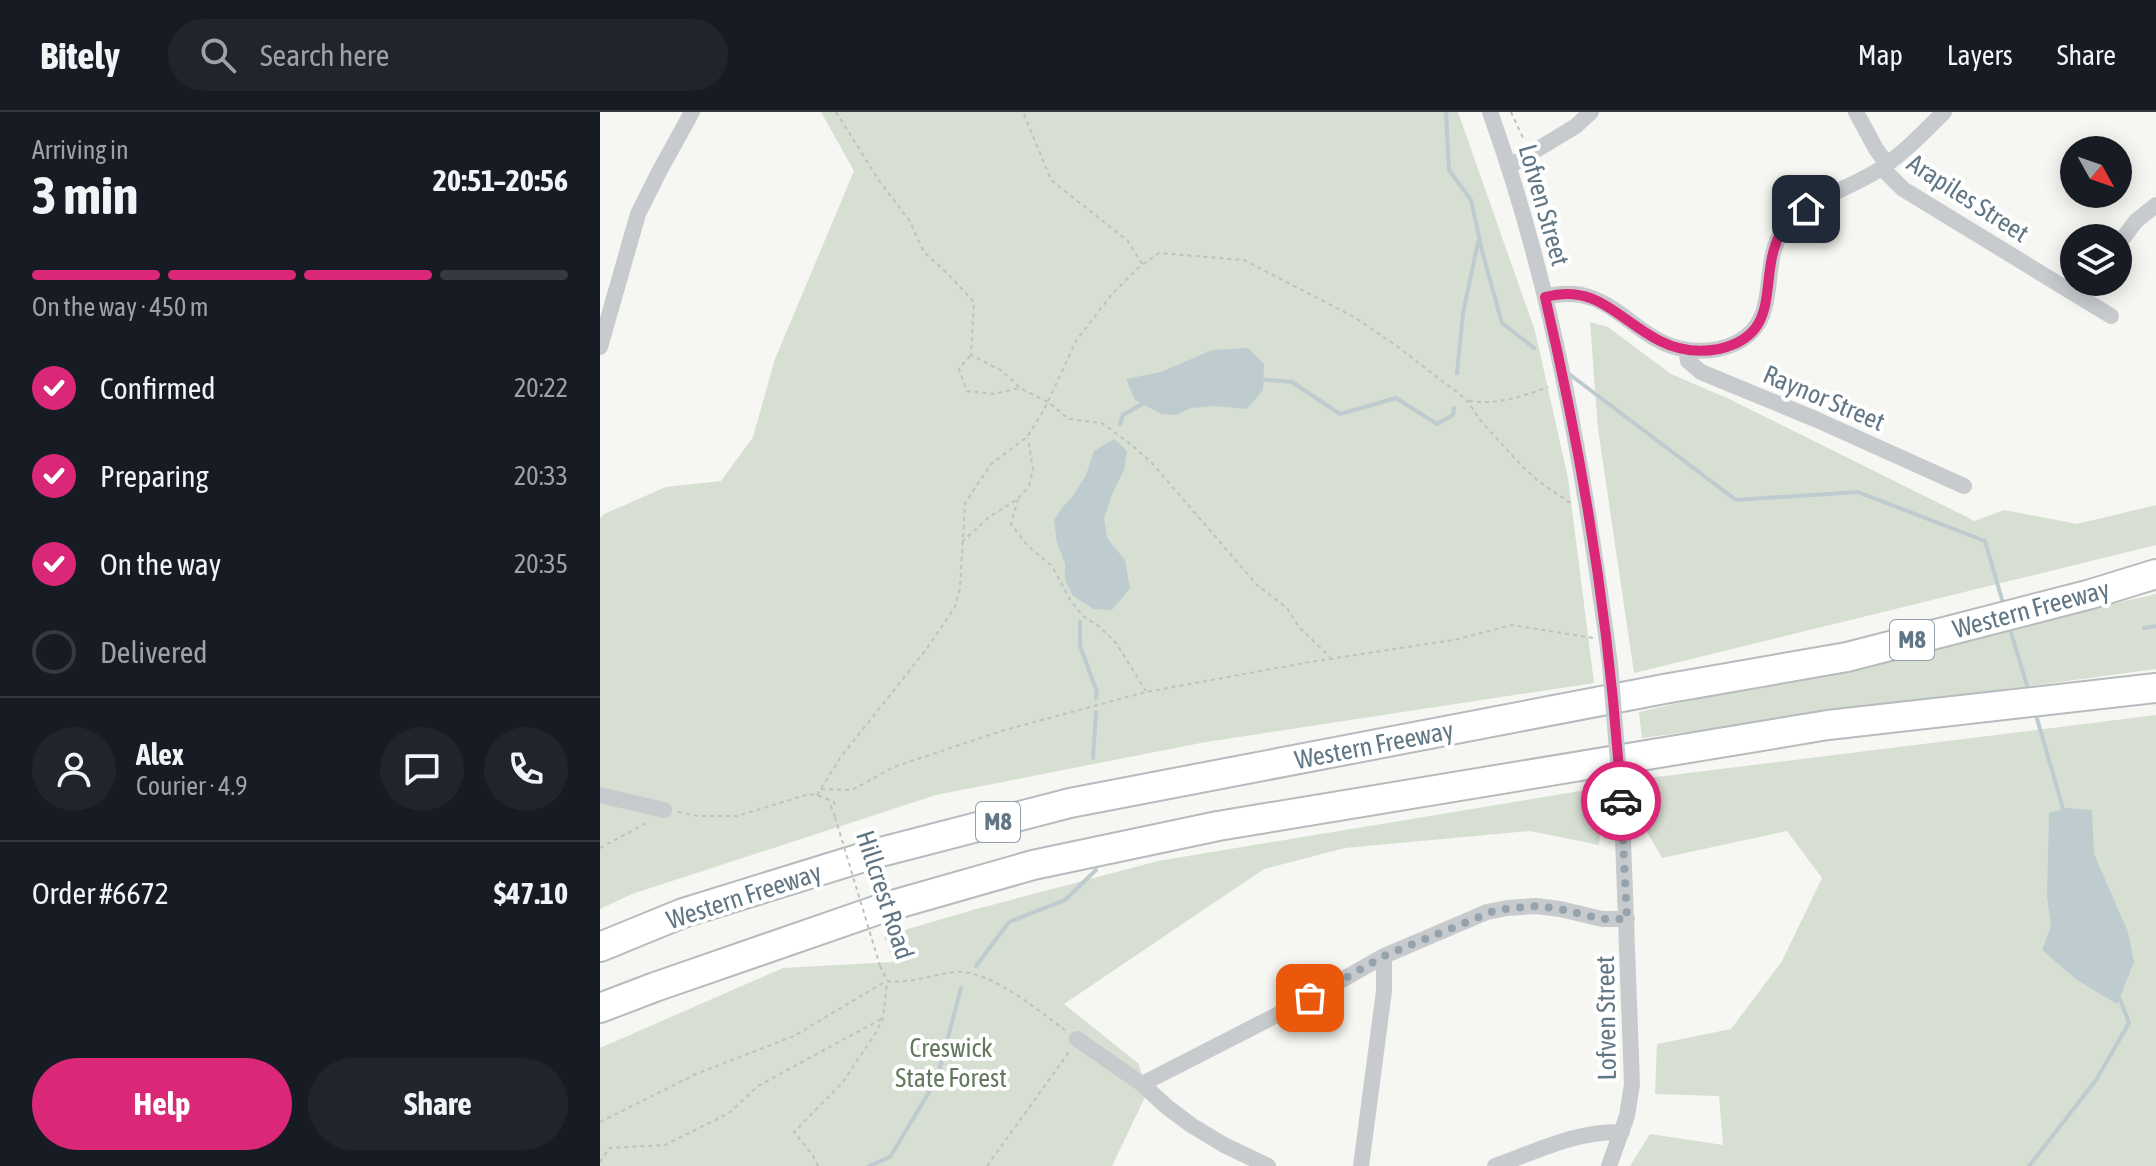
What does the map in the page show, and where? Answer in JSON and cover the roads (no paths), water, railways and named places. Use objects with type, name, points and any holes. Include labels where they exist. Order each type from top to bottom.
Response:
[{"type":"highway","name":"Western Freeway","points":[[600,947],[683,913],[877,853],[1070,803],[1847,657],[2091,594],[2156,574]]},
{"type":"highway","name":"Western Freeway","points":[[600,1008],[886,907],[1033,865],[1218,826],[1828,725],[2156,688]]},
{"type":"street","points":[[600,347],[638,214],[692,112]]},
{"type":"street","name":"Lofven Street","points":[[1490,112],[1510,166],[1564,381],[1588,507],[1610,664],[1622,812],[1632,1084],[1629,1110],[1609,1166]]},
{"type":"street","points":[[1510,166],[1576,126],[1591,112]]},
{"type":"street","name":"Arapiles Street","points":[[1856,112],[1885,166],[1903,189],[2060,285]]},
{"type":"street","points":[[1686,350],[1720,348],[1754,331],[1764,313],[1775,247],[1787,223],[1806,209],[1885,166],[1944,112]]},
{"type":"street","points":[[2132,226],[2156,205]]},
{"type":"street","name":"Raynor Street","points":[[1545,297],[1570,293],[1597,299],[1656,339],[1686,350],[1688,361],[1701,372],[1964,486]]},
{"type":"street","name":"Arapiles Street","points":[[2079,296],[2111,316]]},
{"type":"street","points":[[600,795],[664,810]]},
{"type":"street","points":[[1142,1084],[1310,998],[1384,956],[1487,912],[1536,906],[1602,919],[1627,919]]},
{"type":"street","points":[[1361,1166],[1384,991],[1384,956]]},
{"type":"street","points":[[1077,1039],[1142,1084],[1191,1125],[1268,1166]]},
{"type":"street","points":[[1495,1166],[1580,1137],[1622,1132]]},
{"type":"waterway","points":[[1446,112],[1449,170],[1471,200],[1502,323],[1534,348]]},
{"type":"waterway","points":[[1457,373],[1463,313],[1478,242]]},
{"type":"waterway","points":[[1569,374],[1736,500],[1858,492],[1985,541],[2003,603]]},
{"type":"waterway","points":[[1258,379],[1292,382],[1340,414],[1396,398],[1437,424],[1453,415],[1454,408]]},
{"type":"waterway","points":[[1120,424],[1123,415],[1144,403]]},
{"type":"waterway","points":[[1080,622],[1080,646],[1097,692],[1096,698]]},
{"type":"waterway","points":[[2144,628],[2156,626]]},
{"type":"waterway","points":[[2010,629],[2028,689]]},
{"type":"waterway","points":[[1093,758],[1096,712]]},
{"type":"waterway","points":[[2036,715],[2064,812]]},
{"type":"waterway","points":[[976,966],[1009,922],[1065,900],[1096,870]]},
{"type":"waterway","points":[[869,1166],[890,1157],[937,1079],[961,988]]},
{"type":"waterway","points":[[2029,1166],[2096,1080],[2129,1023],[2118,994]]},
{"type":"park label","name":"Creswick State Forest","points":[[951,1063]]}]
